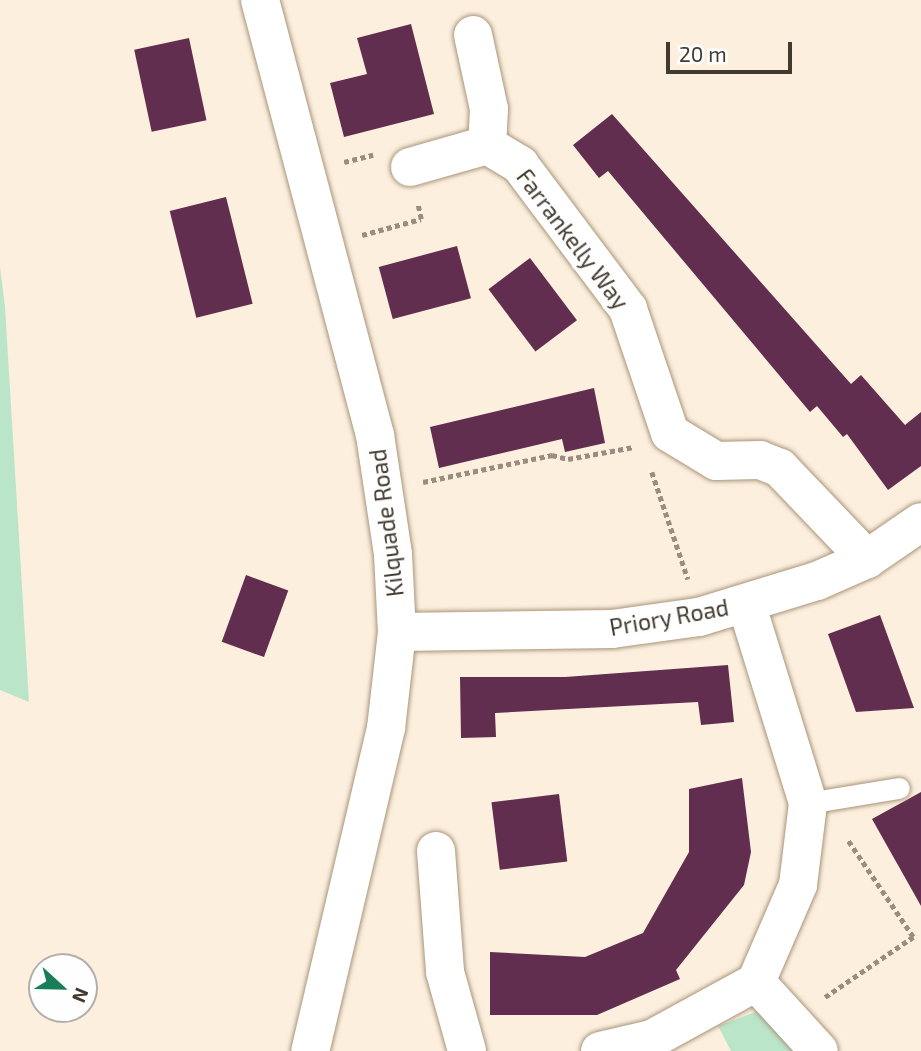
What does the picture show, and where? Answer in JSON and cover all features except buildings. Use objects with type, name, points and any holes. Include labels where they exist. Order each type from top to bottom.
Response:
[{"type":"street","name":"Kilquade Road","points":[[260,0],[384,490],[397,632],[386,728],[310,1051]]},
{"type":"street","points":[[410,167],[487,145],[489,109],[473,35]]},
{"type":"street","name":"Farrankelly Way","points":[[487,145],[520,165],[628,309],[670,433],[716,461],[760,460],[780,468],[867,559]]},
{"type":"street","name":"Priory Road","points":[[397,632],[612,629],[699,617],[746,603],[867,559],[921,522]]},
{"type":"street","points":[[600,1051],[652,1039],[756,982],[798,885],[808,803],[793,740],[746,603]]},
{"type":"street","points":[[436,850],[445,972],[467,1051]]},
{"type":"street","points":[[756,982],[819,1051]]},
{"type":"lane","points":[[808,803],[899,788]]},
{"type":"path","points":[[384,490],[552,454],[568,459],[640,446],[662,492],[699,617]]},
{"type":"path","points":[[792,1020],[913,937],[847,843],[845,797]]},
{"type":"green space","points":[[0,267],[5,307],[29,702],[0,690]]},
{"type":"green space","points":[[761,1010],[806,1051],[731,1051],[718,1026]]}]
